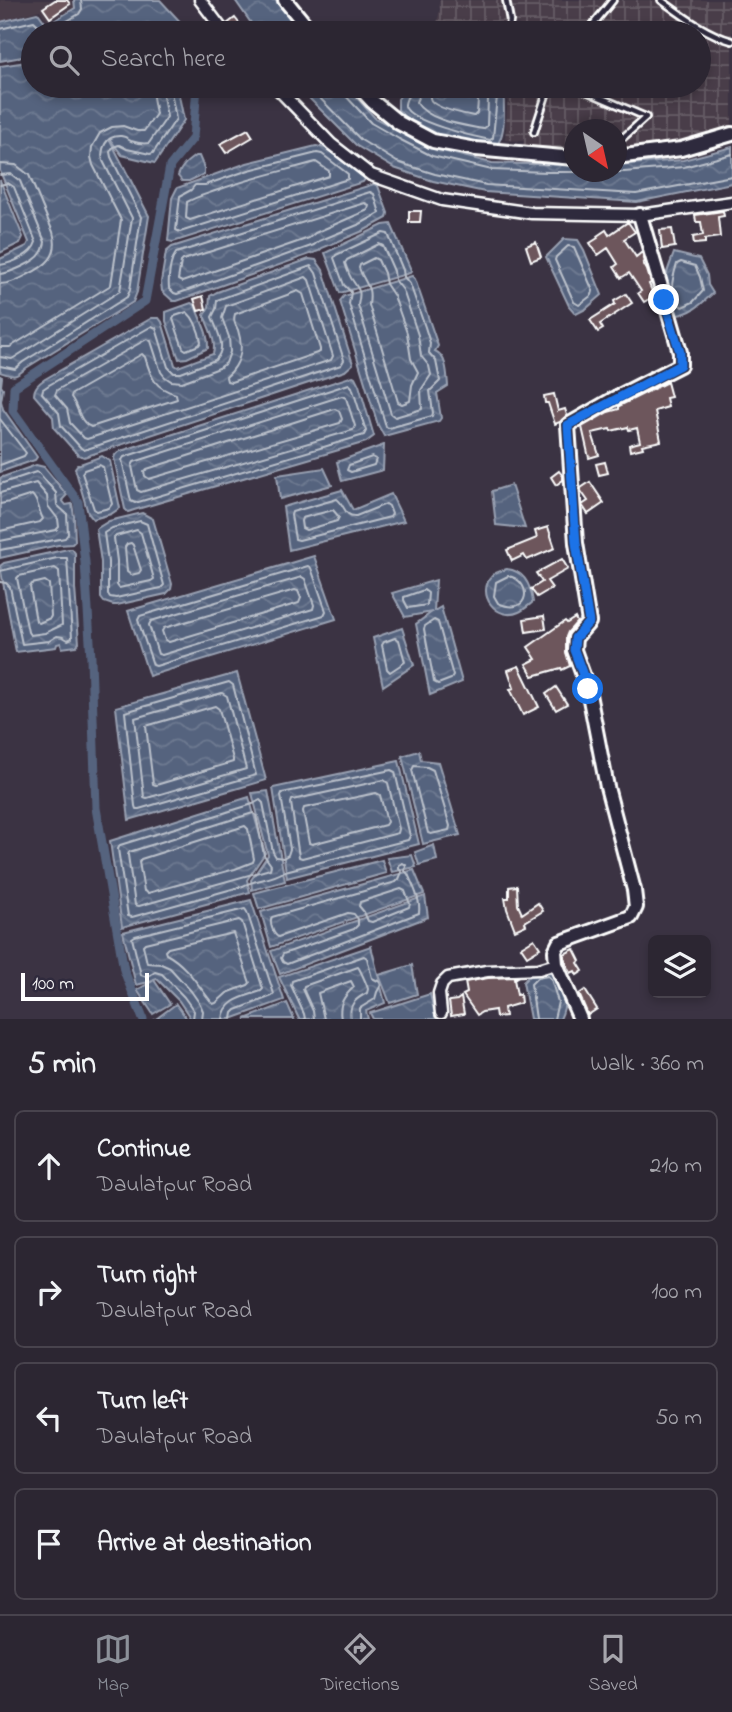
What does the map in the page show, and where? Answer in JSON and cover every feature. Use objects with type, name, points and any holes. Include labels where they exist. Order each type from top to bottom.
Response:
[{"type":"street","points":[[200,0],[216,21]]},
{"type":"street","points":[[285,0],[302,21]]},
{"type":"street","points":[[287,98],[323,136],[371,175],[442,200],[532,213],[640,215],[732,202]]},
{"type":"street","points":[[369,98],[399,124],[433,141],[476,149],[564,157]]},
{"type":"street","points":[[627,156],[681,149],[732,134]]},
{"type":"street","points":[[580,1019],[556,964],[555,951],[559,943],[631,917],[636,907],[607,787],[588,689],[574,650],[575,638],[589,622],[576,543],[568,425],[680,365],[680,352],[640,215]]},
{"type":"street","points":[[441,1013],[439,993],[448,978],[487,971],[539,969],[556,964]]},
{"type":"lane","points":[[506,0],[510,21]]},
{"type":"lane","points":[[596,21],[613,0]]},
{"type":"lane","points":[[661,0],[693,21]]},
{"type":"lane","points":[[711,33],[732,41]]},
{"type":"lane","points":[[534,132],[545,98]]},
{"type":"lane","points":[[605,98],[646,117],[627,135]]},
{"type":"shaded area","points":[[0,0],[55,0],[43,8],[50,18],[63,12],[69,4],[67,0],[71,0],[75,8],[47,21],[40,10],[0,21]]},
{"type":"shaded area","points":[[439,0],[729,0],[732,5],[732,129],[658,148],[627,150],[627,119],[564,119],[564,153],[522,149],[524,141],[505,140],[508,98],[711,98],[711,21],[438,21]]},
{"type":"water","points":[[74,0],[160,0],[180,21],[54,21],[75,8]]},
{"type":"water","points":[[235,0],[275,0],[292,21],[250,21]]},
{"type":"water","points":[[39,14],[44,21],[21,21],[21,57],[0,61],[0,22]]},
{"type":"water","points":[[21,63],[21,98],[179,98],[184,120],[155,163],[122,155],[109,138],[149,216],[137,292],[133,302],[19,374],[11,376],[0,372],[0,259],[27,246],[29,242],[0,171],[0,66]]},
{"type":"water","points":[[309,98],[357,98],[375,118],[434,149],[492,163],[564,165],[564,182],[627,182],[627,164],[683,160],[732,147],[732,183],[637,202],[485,192],[433,181],[394,168],[357,146]]},
{"type":"water","points":[[504,98],[502,135],[496,146],[487,147],[428,131],[398,110],[398,99]]},
{"type":"water","points":[[316,146],[326,148],[363,177],[363,182],[173,242],[168,241],[172,198],[177,188],[247,163]]},
{"type":"water","points":[[195,156],[199,156],[204,174],[189,181],[182,181],[178,176],[179,172]]},
{"type":"water","points":[[0,180],[23,237],[20,243],[0,253]]},
{"type":"water","points":[[374,184],[378,186],[388,213],[387,218],[363,231],[319,251],[177,301],[173,301],[162,291],[166,252],[172,247]]},
{"type":"water","points":[[391,224],[410,273],[340,293],[325,253],[383,225]]},
{"type":"water","points":[[564,239],[578,240],[602,295],[576,314],[569,306],[546,257]]},
{"type":"water","points":[[674,253],[699,259],[713,293],[693,310],[677,315],[665,291]]},
{"type":"water","points":[[309,259],[316,260],[323,270],[353,364],[345,371],[84,457],[78,455],[54,428],[53,417],[34,395],[37,386],[45,379],[152,318],[159,318],[162,322],[175,365],[178,367],[213,354],[213,339],[204,315],[209,307],[210,296]]},
{"type":"water","points":[[412,276],[438,346],[435,351],[444,361],[448,386],[437,393],[441,418],[439,421],[384,436],[378,425],[340,301],[344,296]]},
{"type":"water","points":[[191,303],[195,305],[205,331],[208,348],[179,359],[166,321],[166,312]]},
{"type":"water","points":[[0,376],[3,409],[37,457],[0,472]]},
{"type":"water","points":[[353,376],[359,385],[374,436],[366,442],[128,512],[125,509],[114,458],[118,452]]},
{"type":"water","points":[[384,445],[383,470],[342,481],[337,462]]},
{"type":"water","points":[[102,456],[110,461],[120,508],[111,514],[93,519],[88,513],[75,468]]},
{"type":"water","points":[[36,465],[44,467],[67,495],[62,500],[66,505],[72,504],[75,541],[72,544],[0,558],[0,478]]},
{"type":"water","points":[[324,468],[332,485],[280,499],[277,475]]},
{"type":"water","points":[[511,485],[525,528],[496,525],[492,491]]},
{"type":"water","points":[[342,490],[353,510],[391,494],[404,521],[289,550],[283,507]]},
{"type":"water","points":[[142,513],[153,519],[172,584],[171,589],[166,594],[117,605],[104,602],[101,598],[101,562],[96,529],[109,521]]},
{"type":"water","points":[[68,549],[75,553],[79,643],[62,648],[61,643],[56,647],[16,652],[0,566]]},
{"type":"water","points":[[314,556],[336,619],[149,676],[128,611]]},
{"type":"water","points":[[507,569],[523,576],[531,590],[533,602],[521,611],[511,614],[496,610],[487,598],[486,591],[487,583],[494,574]]},
{"type":"water","points":[[436,580],[434,611],[441,607],[462,682],[430,695],[416,624],[432,612],[405,617],[392,593]]},
{"type":"water","points":[[402,628],[414,665],[383,686],[373,638]]},
{"type":"water","points":[[237,673],[266,780],[129,820],[116,707]]},
{"type":"water","points":[[419,751],[421,760],[438,762],[460,835],[423,844],[402,756]]},
{"type":"water","points":[[399,761],[419,844],[287,878],[273,788]]},
{"type":"water","points":[[268,791],[285,881],[252,890],[251,880],[268,855],[252,793]]},
{"type":"water","points":[[249,797],[265,853],[247,880],[250,892],[122,927],[110,841]]},
{"type":"water","points":[[434,845],[437,860],[419,865],[415,852]]},
{"type":"water","points":[[412,855],[416,867],[392,872],[387,858]]},
{"type":"water","points":[[382,860],[386,873],[259,909],[254,893]]},
{"type":"water","points":[[414,870],[424,894],[271,947],[261,912]]},
{"type":"water","points":[[425,896],[428,917],[280,974],[271,951]]},
{"type":"water","points":[[251,900],[284,1000],[231,1019],[191,1019],[179,1001],[157,979],[154,980],[170,1004],[153,1014],[137,990],[153,981],[136,985],[123,932]]},
{"type":"water","points":[[371,946],[385,1003],[366,1011],[368,1019],[299,1019],[279,977]]},
{"type":"water","points":[[412,965],[417,994],[390,1003],[379,975]]},
{"type":"water","points":[[554,969],[564,1000],[560,1019],[530,1019],[523,982],[534,971]]},
{"type":"water","points":[[430,994],[436,1019],[373,1019],[370,1013]]},
{"type":"water","points":[[287,1003],[294,1019],[245,1019]]},
{"type":"water","points":[[176,1004],[187,1019],[156,1019]]},
{"type":"building","points":[[55,0],[67,0],[70,4],[50,18],[43,8]]},
{"type":"building","points":[[248,129],[253,137],[226,153],[220,144]]},
{"type":"building","points":[[409,211],[421,211],[420,222],[409,222]]},
{"type":"building","points":[[723,211],[724,216],[718,217],[720,237],[694,244],[693,237],[703,235],[701,222],[696,222],[695,215]]},
{"type":"building","points":[[628,222],[635,232],[624,239],[636,257],[642,252],[654,296],[644,302],[638,293],[641,291],[629,273],[621,278],[614,267],[618,264],[608,248],[598,255],[590,243],[606,230],[609,235]]},
{"type":"building","points":[[672,229],[675,247],[662,249],[660,230]]},
{"type":"building","points":[[536,242],[541,257],[531,261],[526,246]]},
{"type":"building","points":[[626,294],[632,303],[600,324],[603,329],[598,332],[590,320]]},
{"type":"building","points":[[203,296],[206,309],[198,311],[194,299]]},
{"type":"building","points":[[667,382],[671,397],[666,398],[668,407],[655,411],[661,441],[630,451],[629,445],[640,442],[637,428],[592,433],[599,455],[589,458],[582,427]]},
{"type":"building","points":[[554,394],[558,411],[565,409],[567,415],[555,424],[544,396]]},
{"type":"building","points":[[605,462],[608,473],[599,475],[596,464]]},
{"type":"building","points":[[559,471],[563,480],[556,485],[551,477]]},
{"type":"building","points":[[590,482],[604,503],[588,514],[582,505],[588,501],[581,488]]},
{"type":"building","points":[[548,527],[555,548],[527,560],[524,555],[512,561],[507,550],[537,538],[535,531]]},
{"type":"building","points":[[562,559],[568,569],[547,581],[552,588],[537,597],[531,589],[542,582],[536,573]]},
{"type":"building","points":[[544,616],[546,629],[526,632],[524,619]]},
{"type":"building","points":[[575,618],[577,622],[566,637],[570,666],[533,676],[526,664],[536,659],[528,647],[565,621],[567,623]]},
{"type":"building","points":[[519,666],[539,707],[523,715],[510,689],[514,688],[508,670]]},
{"type":"building","points":[[556,687],[567,704],[556,710],[546,694]]},
{"type":"building","points":[[517,886],[518,905],[522,914],[538,903],[543,911],[515,930],[505,898],[509,898],[509,887]]},
{"type":"building","points":[[534,939],[540,948],[527,956],[521,947]]},
{"type":"building","points":[[574,949],[583,971],[577,975],[575,971],[571,973],[564,954]]},
{"type":"building","points":[[517,977],[514,979],[521,1003],[504,1008],[505,1016],[496,1017],[495,1010],[477,1015],[463,995],[467,993],[465,982]]},
{"type":"building","points":[[585,990],[597,1009],[588,1015],[579,994]]},
{"type":"building","points":[[461,997],[464,1014],[451,1016],[449,1001]]},
{"type":"waterway","points":[[143,1019],[124,970],[96,808],[91,658],[78,502],[13,411],[14,387],[145,301],[170,166],[193,138],[196,98]]},
{"type":"route","points":[[588,689],[574,650],[575,638],[589,622],[576,543],[568,425],[680,365],[680,352],[664,300]]}]
